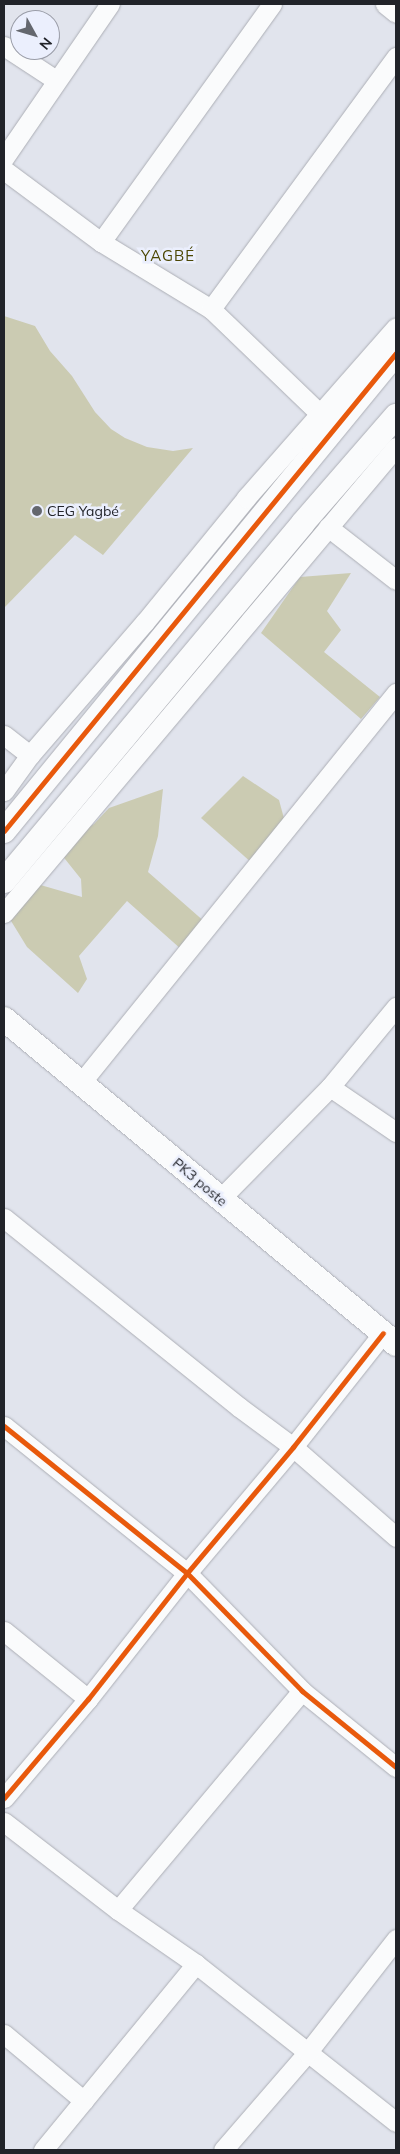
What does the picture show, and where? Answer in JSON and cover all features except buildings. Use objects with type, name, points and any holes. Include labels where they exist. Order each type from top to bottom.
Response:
[{"type":"street","points":[[4,158],[110,4]]},
{"type":"street","points":[[101,242],[272,4]]},
{"type":"street","points":[[385,4],[396,13]]},
{"type":"street","points":[[4,46],[56,80]]},
{"type":"street","points":[[211,308],[396,57]]},
{"type":"street","points":[[4,170],[101,242],[211,308],[320,414]]},
{"type":"street","points":[[4,791],[30,755],[145,622],[246,498],[396,327]]},
{"type":"street","points":[[4,831],[396,353]]},
{"type":"street","points":[[4,881],[302,523],[396,416]]},
{"type":"street","points":[[4,913],[396,448]]},
{"type":"street","points":[[328,527],[396,580]]},
{"type":"street","points":[[80,1084],[396,693]]},
{"type":"street","points":[[4,735],[30,755]]},
{"type":"street","points":[[220,1199],[330,1086],[396,1007]]},
{"type":"street","name":"PK3 poste","points":[[4,1020],[389,1339]]},
{"type":"street","points":[[330,1086],[396,1132]]},
{"type":"street","points":[[4,1218],[239,1408],[292,1447],[396,1537]]},
{"type":"street","points":[[4,1798],[88,1699],[187,1573],[292,1447],[389,1339]]},
{"type":"street","points":[[4,1426],[187,1573],[302,1691],[396,1767]]},
{"type":"street","points":[[4,1631],[88,1699]]},
{"type":"street","points":[[118,1910],[302,1691]]},
{"type":"street","points":[[4,1822],[118,1910],[196,1964],[396,2122]]},
{"type":"street","points":[[223,2150],[307,2053],[396,1939]]},
{"type":"street","points":[[43,2150],[196,1964]]},
{"type":"street","points":[[4,2034],[84,2100]]},
{"type":"green space","points":[[4,316],[35,326],[50,351],[72,376],[95,412],[111,429],[125,438],[147,447],[173,451],[193,448],[103,555],[75,535],[4,608]]},
{"type":"green space","points":[[351,573],[327,611],[341,630],[324,652],[380,697],[361,719],[261,633],[300,577]]},
{"type":"green space","points":[[243,776],[279,800],[286,826],[252,863],[201,818]]},
{"type":"green space","points":[[163,789],[158,836],[148,872],[206,923],[182,950],[127,901],[79,956],[87,979],[78,993],[27,947],[8,916],[37,884],[82,897],[81,879],[61,854],[78,834],[94,824],[109,808]]},
{"type":"cycle path","points":[[4,831],[396,353]]},
{"type":"cycle path","points":[[4,1798],[88,1699],[187,1573],[293,1447],[383,1333]]},
{"type":"cycle path","points":[[4,1426],[187,1573],[302,1691],[396,1767]]},
{"type":"place","name":"CEG Yagbé","points":[[37,511]]},
{"type":"district","name":"YAGBÉ","points":[[168,256]]}]
